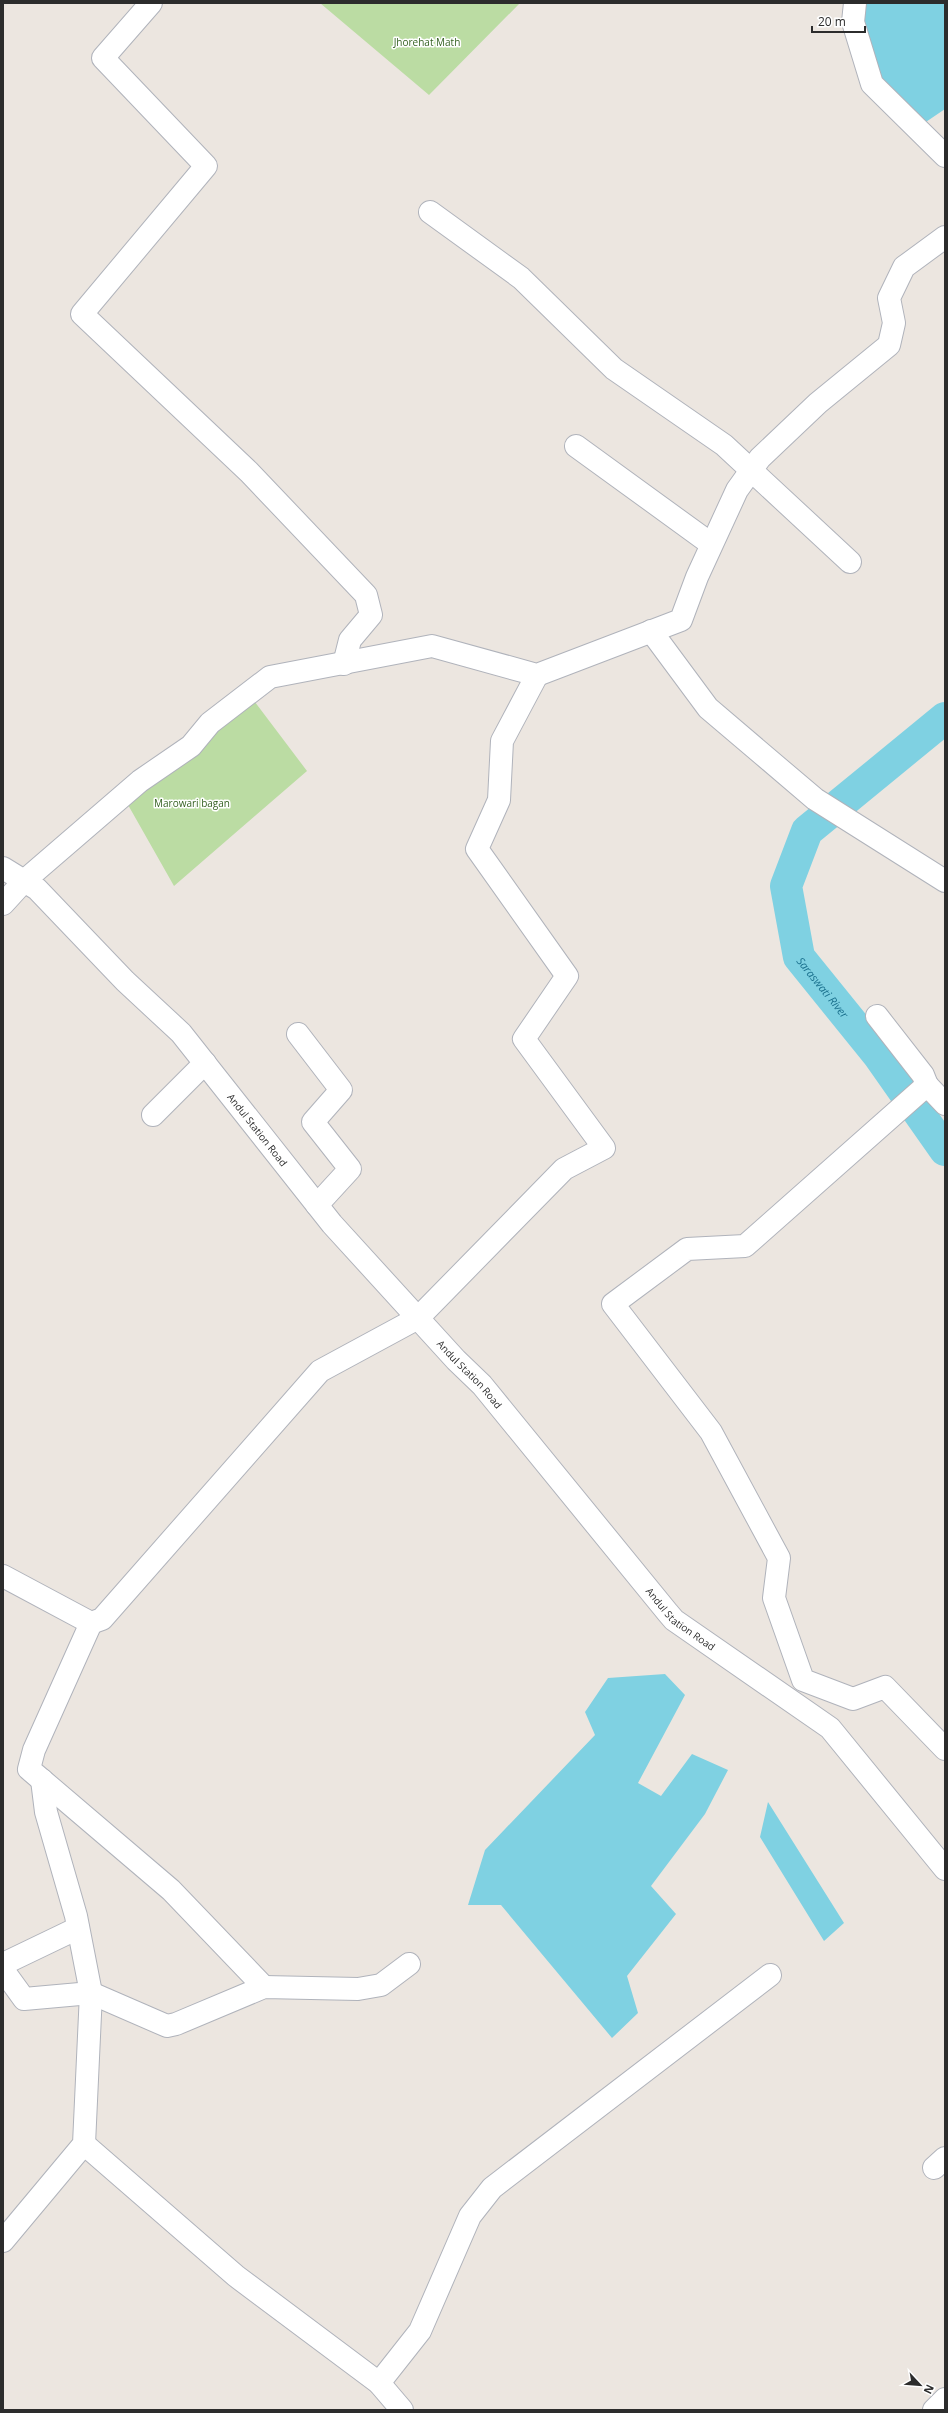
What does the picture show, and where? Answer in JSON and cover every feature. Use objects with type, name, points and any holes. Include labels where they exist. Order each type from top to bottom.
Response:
[{"type":"street","points":[[151,3],[103,58],[206,166],[82,314],[249,472],[366,595],[371,615],[350,640],[344,664]]},
{"type":"street","points":[[855,3],[853,22],[872,84],[945,156]]},
{"type":"street","points":[[430,212],[521,278],[614,369],[724,445],[750,471],[850,562]]},
{"type":"street","points":[[3,904],[24,881],[140,781],[191,746],[210,723],[270,677],[432,646],[537,675],[681,620],[711,544],[737,490],[750,471],[760,458],[818,403],[889,345],[894,323],[889,298],[904,267],[945,237]]},
{"type":"street","points":[[576,446],[711,544]]},
{"type":"street","points":[[651,632],[708,708],[816,800],[945,881]]},
{"type":"street","points":[[264,1987],[171,1890],[29,1769],[34,1750],[91,1623],[102,1619],[320,1372],[418,1318],[564,1169],[604,1148],[524,1039],[567,976],[478,849],[499,800],[502,741],[537,675]]},
{"type":"street","name":"Andul Station Road","points":[[3,868],[37,889],[125,981],[181,1033],[317,1205],[456,1360],[482,1385],[671,1617],[830,1728],[945,1869]]},
{"type":"street","points":[[878,1016],[924,1075],[926,1085],[945,1104]]},
{"type":"street","points":[[298,1034],[341,1090],[313,1122],[350,1169],[317,1205]]},
{"type":"street","points":[[153,1115],[205,1063]]},
{"type":"street","points":[[926,1085],[745,1246],[687,1249],[613,1304],[710,1432],[779,1558],[774,1598],[803,1680],[853,1699],[885,1687],[945,1749]]},
{"type":"street","points":[[3,1576],[91,1623]]},
{"type":"street","points":[[3,2241],[84,2144],[91,1993],[78,1928],[46,1812],[42,1780]]},
{"type":"street","points":[[3,1964],[78,1928]]},
{"type":"street","points":[[3,1970],[24,1999],[91,1993],[167,2026],[176,2024],[264,1987],[358,1989],[381,1985],[409,1964]]},
{"type":"street","points":[[379,2383],[420,2331],[470,2216],[492,2188],[770,1975]]},
{"type":"street","points":[[84,2144],[236,2276],[379,2383],[402,2410]]},
{"type":"street","points":[[934,2410],[945,2399]]},
{"type":"green space","name":"Jhorehat Math","points":[[320,3],[520,3],[429,95]]},
{"type":"green space","name":"Marowari bagan","points":[[249,694],[307,771],[174,886],[123,796]]},
{"type":"water","points":[[855,3],[945,3],[945,109],[917,128],[872,84]]},
{"type":"water","points":[[665,1674],[685,1695],[638,1783],[661,1796],[692,1754],[728,1770],[705,1814],[651,1886],[676,1914],[627,1976],[638,2013],[612,2038],[501,1905],[468,1905],[485,1850],[595,1735],[585,1712],[608,1678]]},
{"type":"water","points":[[768,1802],[844,1923],[824,1941],[760,1837]]},
{"type":"waterway","name":"Saraswati River","points":[[945,718],[807,831],[786,886],[799,957],[879,1056],[945,1150]]}]
